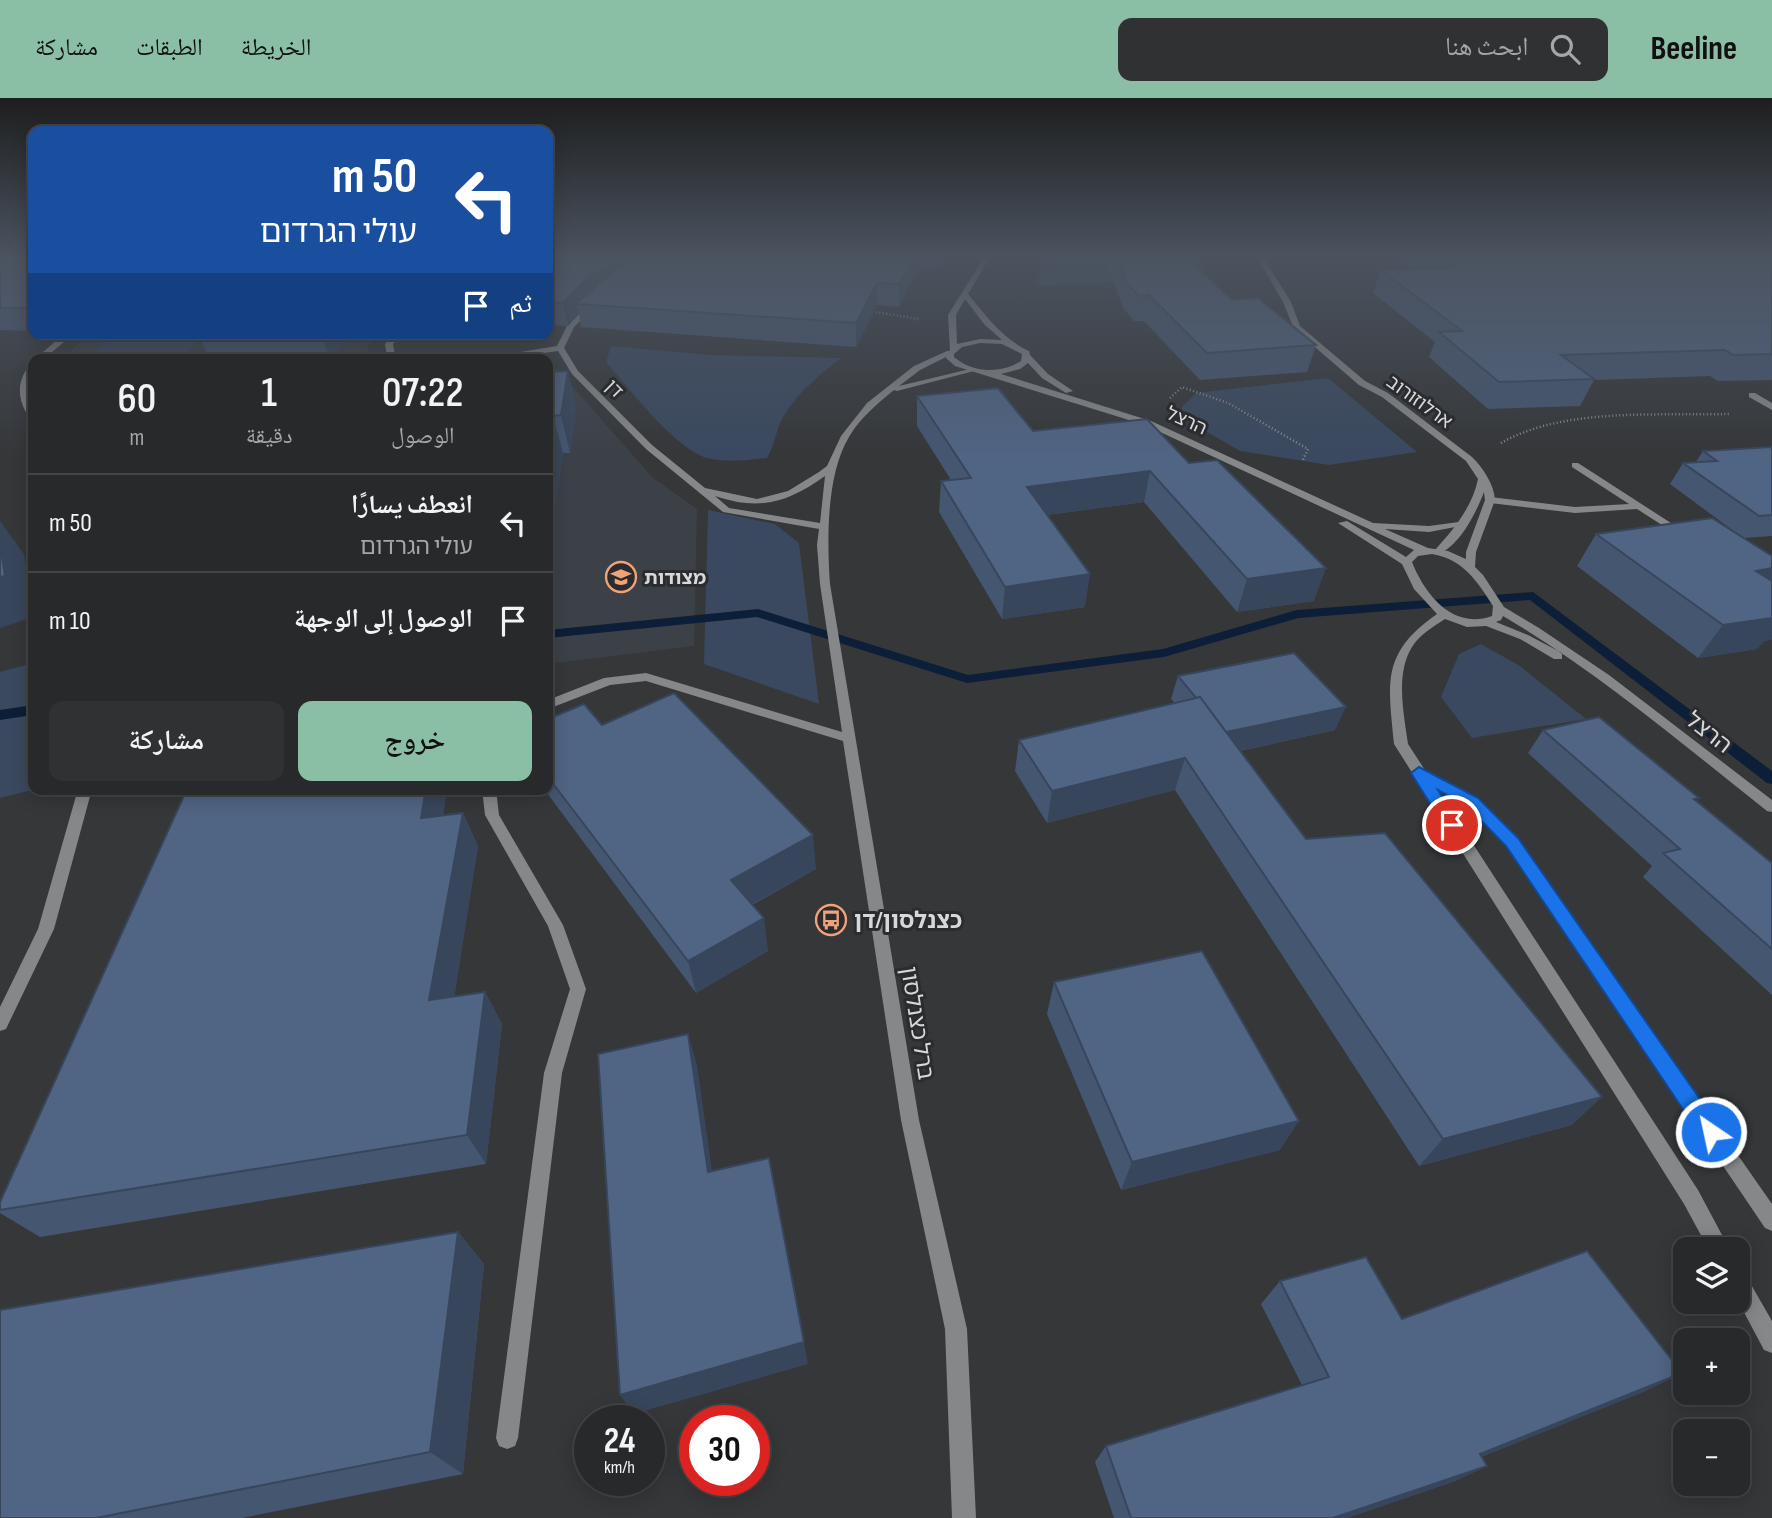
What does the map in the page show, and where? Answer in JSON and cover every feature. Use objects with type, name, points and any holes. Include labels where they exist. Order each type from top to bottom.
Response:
[{"type":"street","points":[[517,354],[560,348],[574,323]]},
{"type":"street","points":[[987,323],[1013,345]]},
{"type":"street","name":"ארלוזורוב","points":[[1295,323],[1362,383],[1385,395],[1469,459],[1483,478],[1490,500]]},
{"type":"street","points":[[952,326],[955,363],[987,372],[1012,369],[1020,366],[1027,357]]},
{"type":"street","points":[[45,354],[62,340]]},
{"type":"street","name":"ברל כצנלסון","points":[[964,1518],[956,1329],[910,1120],[825,584],[822,545],[831,467],[845,436],[870,405],[917,368],[952,351],[980,341],[1013,345]]},
{"type":"street","name":"הרצל","points":[[1013,345],[1026,353],[1045,376],[1088,403]]},
{"type":"street","name":"דן","points":[[560,348],[575,372],[649,447],[726,510],[825,527]]},
{"type":"street","name":"ברל כצנלסון","points":[[892,390],[974,370]]},
{"type":"street","points":[[28,372],[21,388],[28,408]]},
{"type":"street","name":"הרצל","points":[[987,372],[1148,424],[1425,551]]},
{"type":"street","points":[[1752,396],[1772,407]]},
{"type":"street","points":[[1575,464],[1695,541]]},
{"type":"street","name":"דן","points":[[701,488],[748,502],[782,497],[808,485],[831,467]]},
{"type":"street","name":"הרצל","points":[[1266,478],[1407,562]]},
{"type":"street","points":[[1439,551],[1453,540],[1482,489],[1483,478]]},
{"type":"street","points":[[1471,565],[1471,552],[1490,500],[1575,510],[1640,506]]},
{"type":"street","points":[[1359,521],[1429,529],[1462,523]]},
{"type":"street","points":[[1486,622],[1497,618],[1499,609],[1471,565],[1454,555],[1439,551],[1415,553],[1407,562],[1429,603],[1443,615],[1422,630],[1405,649],[1396,689],[1401,744],[1690,1197],[1713,1237]]},
{"type":"street","name":"הרצל","points":[[1499,609],[1532,628],[1620,690],[1772,807]]},
{"type":"street","name":"הרצל","points":[[1443,615],[1464,622],[1486,622],[1524,638],[1620,690]]},
{"type":"street","points":[[553,703],[608,681],[646,677],[850,739]]},
{"type":"street","points":[[1419,773],[1472,802],[1512,842],[1772,1221]]},
{"type":"street","points":[[0,1024],[46,929],[83,795]]},
{"type":"street","points":[[490,795],[492,815],[555,925],[578,989],[553,1073],[507,1438]]},
{"type":"street","points":[[1750,1303],[1772,1342]]},
{"type":"path","points":[[936,323],[952,326]]},
{"type":"path","points":[[1168,400],[1182,387],[1199,389],[1285,433],[1308,449],[1303,460]]},
{"type":"path","points":[[1496,446],[1528,429],[1562,424],[1618,418],[1730,414]]},
{"type":"shaded area","points":[[83,340],[373,340],[367,347],[370,354],[67,354]]},
{"type":"shaded area","points":[[108,340],[200,340],[184,354],[90,354]]},
{"type":"shaded area","points":[[611,346],[709,355],[841,358],[809,385],[789,408],[767,458],[737,461],[707,458],[681,443],[653,416],[606,362]]},
{"type":"shaded area","name":"מצודות","points":[[553,369],[557,369],[653,478],[697,509],[694,646],[553,663]]},
{"type":"shaded area","points":[[1328,378],[1417,452],[1329,465],[1240,451],[1193,424],[1180,409],[1196,393]]},
{"type":"shaded area","points":[[708,510],[775,524],[799,543],[819,704],[704,664]]},
{"type":"shaded area","points":[[1481,644],[1520,666],[1586,719],[1472,738],[1441,697],[1459,654]]},
{"type":"shaded area","points":[[28,664],[28,791],[0,798],[0,672]]},
{"type":"building","points":[[1177,323],[1289,323],[1316,345],[1207,353]]},
{"type":"building","points":[[1452,323],[1772,323],[1772,354],[1733,355],[1725,350],[1561,355],[1594,379],[1499,382],[1439,332],[1462,331]]},
{"type":"building","points":[[568,371],[561,415],[553,416],[553,372]]},
{"type":"building","points":[[998,388],[1033,431],[1147,419],[1189,463],[1217,460],[1326,568],[1247,579],[1150,471],[1027,487],[1090,574],[1005,587],[941,481],[971,478],[917,396]]},
{"type":"building","points":[[1772,447],[1772,515],[1759,516],[1683,463],[1717,461],[1703,451]]},
{"type":"building","points":[[1712,518],[1772,556],[1772,568],[1756,571],[1772,581],[1772,618],[1723,625],[1596,534]]},
{"type":"building","points":[[0,544],[5,576],[0,577]]},
{"type":"building","points":[[1294,653],[1346,707],[1226,732],[1200,697],[1196,698],[1178,676]]},
{"type":"building","points":[[674,693],[813,835],[731,880],[764,918],[688,961],[553,784],[553,717],[584,704],[602,725]]},
{"type":"building","points":[[1200,697],[1306,839],[1385,833],[1602,1097],[1443,1139],[1185,758],[1052,791],[1019,740]]},
{"type":"building","points":[[1599,717],[1699,798],[1694,799],[1772,863],[1772,949],[1663,853],[1680,849],[1543,730]]},
{"type":"building","points":[[184,795],[425,795],[421,818],[463,813],[429,1000],[485,992],[467,1135],[0,1210],[0,1202]]},
{"type":"building","points":[[1202,951],[1299,1121],[1132,1162],[1054,982]]},
{"type":"building","points":[[688,1034],[708,1172],[769,1158],[804,1342],[620,1395],[598,1054]]},
{"type":"building","points":[[458,1232],[430,1452],[96,1518],[0,1518],[0,1310]]},
{"type":"building","points":[[1587,1251],[1673,1361],[1673,1377],[1480,1454],[1487,1466],[1333,1518],[1131,1518],[1106,1446],[1329,1377],[1280,1281],[1366,1257],[1402,1319]]},
{"type":"waterway","points":[[553,634],[758,613],[967,679],[1164,653],[1297,614],[1533,596],[1772,779]]},
{"type":"waterway","points":[[0,715],[28,711]]},
{"type":"place","name":"מצודות","points":[[621,577]]},
{"type":"place","name":"כצנלסון/דן","points":[[831,920]]},
{"type":"route","points":[[1452,825],[1419,773],[1472,802],[1512,842],[1711,1132]]}]
